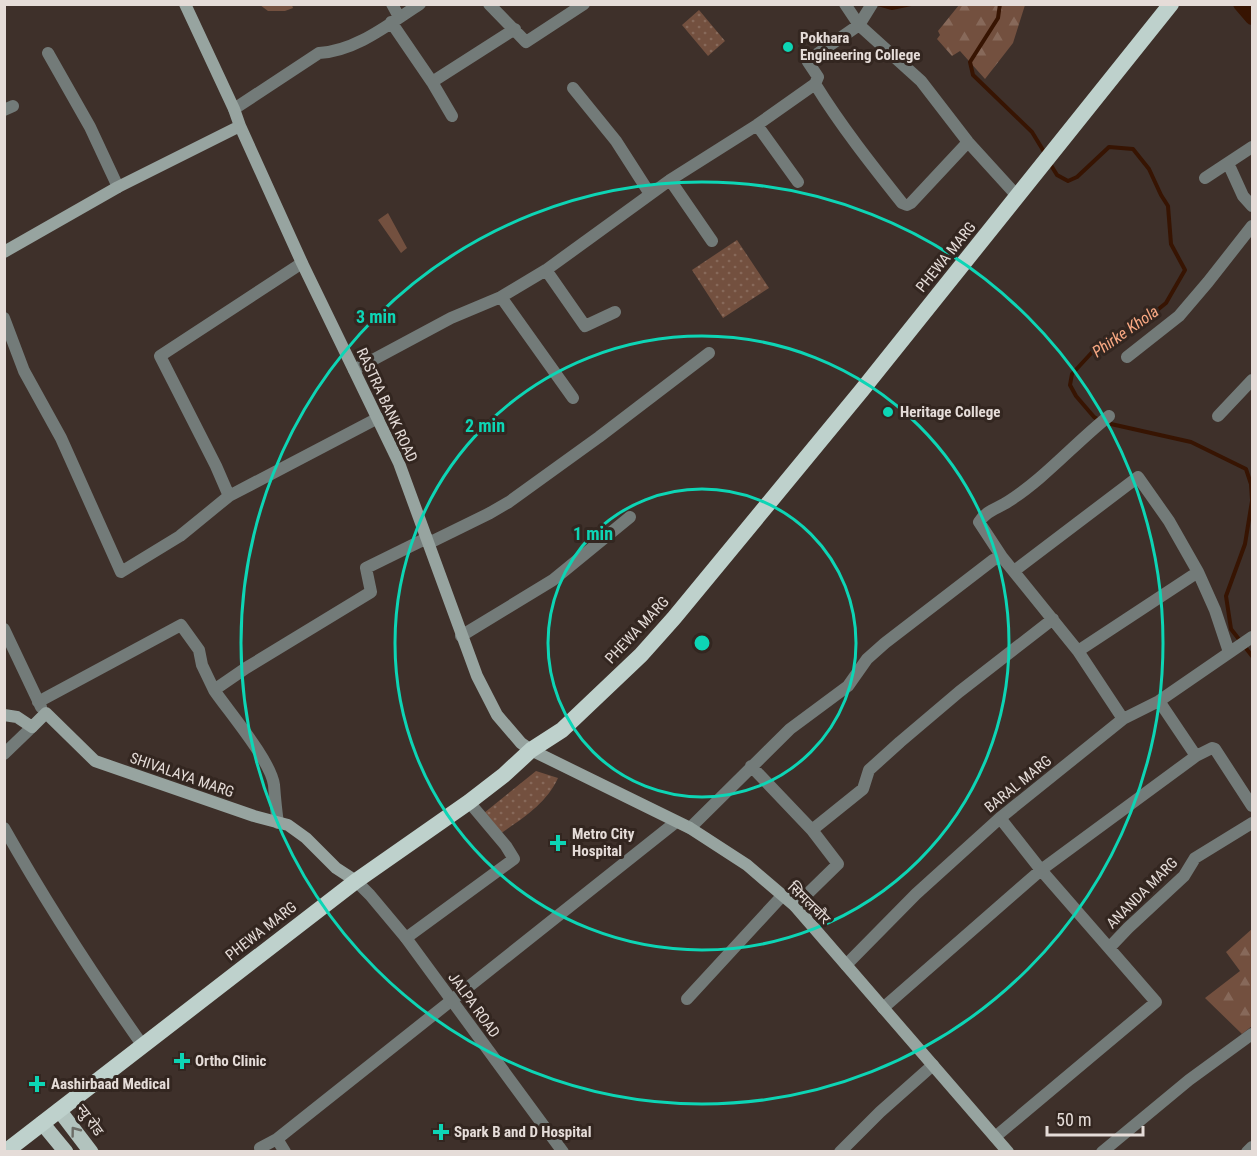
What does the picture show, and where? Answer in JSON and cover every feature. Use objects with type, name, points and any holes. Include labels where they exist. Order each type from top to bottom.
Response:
[{"type":"highway","name":"PHEWA MARG","points":[[5,1152],[356,881],[469,802],[504,775],[531,750],[562,730],[641,655],[674,618],[1018,197],[1171,4]]},
{"type":"main road","name":"RASTRA BANK ROAD","points":[[185,4],[302,263],[399,463],[477,676],[497,715],[521,743],[531,750]]},
{"type":"main road","points":[[4,252],[118,187],[240,126]]},
{"type":"main road","points":[[4,716],[17,717],[32,727],[46,713]]},
{"type":"main road","name":"SHIVALAYA MARG","points":[[46,713],[95,761],[288,825],[306,838],[336,868],[356,881]]},
{"type":"main road","name":"सिमलचौर","points":[[531,750],[690,828],[747,865],[795,906],[1008,1152]]},
{"type":"main road","name":"न्यु रोड","points":[[59,1110],[91,1152]]},
{"type":"main road","points":[[42,1123],[66,1152]]},
{"type":"street","points":[[392,4],[395,20],[452,116]]},
{"type":"street","points":[[234,109],[319,53],[335,52],[351,45],[420,4]]},
{"type":"street","points":[[489,4],[526,42],[584,4]]},
{"type":"street","points":[[845,4],[859,25],[921,81],[968,142],[1018,197]]},
{"type":"street","points":[[354,370],[451,318],[501,297],[546,270],[670,180],[757,125],[815,84],[818,77],[808,62],[810,59],[859,25],[872,4]]},
{"type":"street","points":[[432,82],[514,29]]},
{"type":"street","points":[[48,53],[90,127],[118,187]]},
{"type":"street","points":[[815,84],[858,148],[902,203],[907,205],[968,142]]},
{"type":"street","points":[[573,88],[616,141],[650,194]]},
{"type":"street","points":[[757,125],[798,182]]},
{"type":"street","points":[[1205,178],[1252,147]]},
{"type":"street","points":[[1228,163],[1243,196],[1252,206]]},
{"type":"street","points":[[670,180],[712,241]]},
{"type":"street","points":[[1127,357],[1179,316],[1252,226]]},
{"type":"street","points":[[229,496],[160,356],[302,263]]},
{"type":"street","points":[[546,270],[585,326],[615,312]]},
{"type":"street","points":[[501,297],[573,398]]},
{"type":"street","points":[[4,318],[24,371],[61,438],[121,572],[180,536],[229,496],[378,418]]},
{"type":"street","points":[[214,690],[371,592],[366,568],[490,513],[508,502],[599,437],[709,353]]},
{"type":"street","points":[[1218,416],[1252,380]]},
{"type":"street","points":[[1109,416],[1008,502],[985,513],[979,522],[1002,557],[1078,651],[1123,719]]},
{"type":"street","points":[[1014,571],[1138,477],[1170,521],[1198,572],[1215,610],[1229,652]]},
{"type":"street","points":[[462,636],[553,580],[630,518]]},
{"type":"street","points":[[690,828],[790,729],[848,687],[867,660],[885,643],[993,560],[1002,557]]},
{"type":"street","points":[[1078,651],[1198,572]]},
{"type":"street","points":[[812,830],[863,789],[869,771],[900,742],[959,692],[1053,619]]},
{"type":"street","points":[[38,702],[181,625],[199,650],[202,665],[214,690],[265,762],[274,784],[273,796],[278,823]]},
{"type":"street","points":[[4,629],[38,702],[46,713]]},
{"type":"street","name":"BARAL MARG","points":[[846,965],[916,894],[1000,818],[1123,719],[1158,701],[1252,637]]},
{"type":"street","points":[[1158,701],[1196,756]]},
{"type":"street","points":[[4,754],[32,727]]},
{"type":"street","points":[[883,1008],[1041,870],[1196,756],[1212,747],[1252,806]]},
{"type":"street","points":[[751,766],[812,830],[838,864],[795,906]]},
{"type":"street","points":[[406,938],[514,859],[469,802]]},
{"type":"street","name":"ANANDA MARG","points":[[1000,818],[1041,870],[1109,948],[1184,876],[1195,858],[1252,823]]},
{"type":"street","points":[[260,1148],[277,1139],[676,822]]},
{"type":"street","points":[[4,828],[76,948],[143,1046]]},
{"type":"street","name":"JALPA ROAD","points":[[356,881],[406,938],[562,1152]]},
{"type":"street","points":[[687,999],[782,896]]},
{"type":"street","points":[[995,1137],[1156,1002],[1109,948]]},
{"type":"street","points":[[1102,1152],[1189,1080],[1252,1034]]},
{"type":"street","points":[[840,1152],[880,1112],[933,1065]]},
{"type":"street","points":[[277,1139],[285,1152]]},
{"type":"street","points":[[1247,1152],[1252,1147]]},
{"type":"green space","points":[[260,5],[292,5],[293,8],[285,11],[268,11]]},
{"type":"green space","points":[[959,5],[1025,5],[1013,43],[985,79],[960,51],[952,56],[937,39],[940,35],[938,31]]},
{"type":"green space","points":[[699,10],[725,41],[708,56],[682,25]]},
{"type":"green space","points":[[388,213],[407,248],[401,253],[378,220]]},
{"type":"green space","points":[[737,240],[769,288],[723,318],[692,270]]},
{"type":"green space","points":[[536,771],[558,778],[540,803],[500,834],[484,813]]},
{"type":"green space","points":[[1252,929],[1252,1026],[1242,1034],[1205,998],[1240,971],[1226,952]]},
{"type":"waterway","name":"Phirke Khola","points":[[878,4],[892,8],[911,4]]},
{"type":"waterway","name":"Phirke Khola","points":[[1000,4],[998,18],[970,62],[973,75],[1032,132],[1046,155]]},
{"type":"waterway","points":[[1240,4],[1252,18]]},
{"type":"waterway","name":"Phirke Khola","points":[[1049,162],[1057,175],[1068,181],[1077,177],[1109,147],[1133,149],[1149,169],[1168,206],[1171,244],[1185,270],[1166,303],[1150,316],[1096,348],[1072,374],[1070,385],[1076,396],[1094,417],[1102,422],[1191,442],[1246,469],[1251,484],[1252,500]]},
{"type":"waterway","name":"Phirke Khola","points":[[1252,501],[1245,544],[1226,596],[1231,629],[1252,656]]},
{"type":"place","name":"Pokhara Engineering College","points":[[788,47]]},
{"type":"place","name":"Heritage College","points":[[888,412]]},
{"type":"place","name":"Metro City Hospital","points":[[558,843]]},
{"type":"place","name":"Ortho Clinic","points":[[182,1061]]},
{"type":"place","name":"Aashirbaad Medical","points":[[37,1084]]},
{"type":"place","name":"Spark B and D Hospital","points":[[441,1132]]}]
